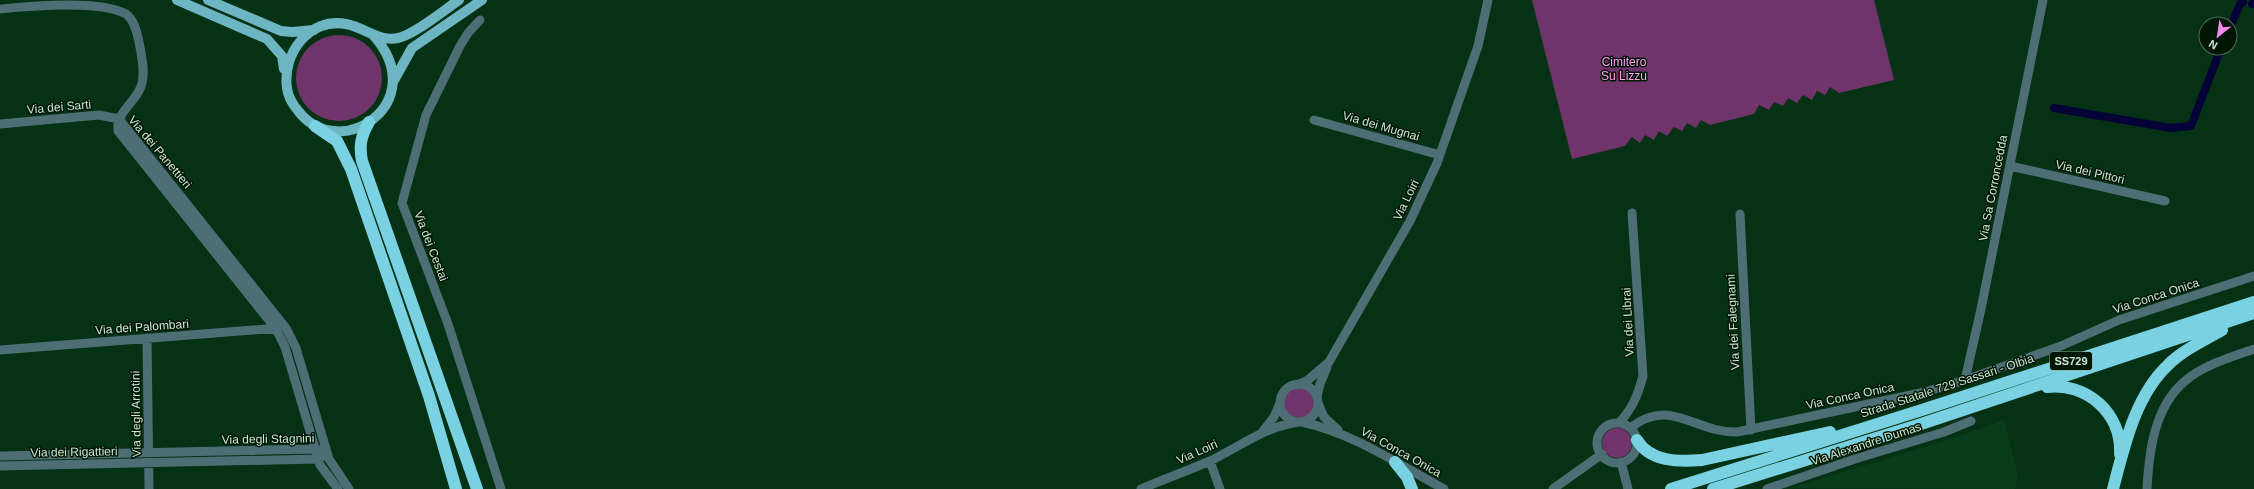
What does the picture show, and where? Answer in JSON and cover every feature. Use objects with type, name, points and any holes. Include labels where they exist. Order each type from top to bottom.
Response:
[{"type":"highway","points":[[369,122],[361,137],[360,152],[362,161],[477,489]]},
{"type":"highway","points":[[316,126],[337,141],[351,169],[429,396],[463,489]]},
{"type":"highway","name":"Strada Statale 729 Sassari - Olbia","points":[[1671,489],[2254,302]]},
{"type":"highway","points":[[2113,489],[2119,464],[2140,406],[2151,386],[2167,365],[2185,351],[2250,315]]},
{"type":"highway","name":"SS729","points":[[1713,489],[2250,315]]},
{"type":"highway","points":[[2022,390],[2059,385],[2075,388],[2092,397],[2107,409],[2115,427],[2120,445],[2119,464]]},
{"type":"highway","points":[[429,396],[456,489]]},
{"type":"highway","points":[[444,398],[472,489]]},
{"type":"highway","points":[[1637,440],[1645,450],[1656,456],[1683,462],[1702,460],[1888,420]]},
{"type":"highway","points":[[1395,462],[1407,477],[1412,489]]},
{"type":"main road","points":[[178,0],[267,39],[282,56],[287,90],[293,105],[303,117],[316,126],[330,131],[345,131],[358,128],[369,122],[386,105],[393,82],[412,48],[482,0]]},
{"type":"main road","points":[[208,0],[281,31],[292,32],[314,30],[329,24],[344,24],[360,28],[374,36],[385,49],[392,65],[393,82]]},
{"type":"main road","points":[[374,36],[398,38],[409,34],[459,0]]},
{"type":"main road","points":[[285,75],[289,57],[296,46],[314,30]]},
{"type":"street","name":"Via Loiri","points":[[1298,385],[1312,377],[1329,362],[1410,221],[1440,155],[1478,46],[1487,12],[1488,0]]},
{"type":"street","name":"Via Sa Corroncedda","points":[[1965,380],[2043,0]]},
{"type":"street","points":[[0,8],[94,2],[114,7],[127,14],[135,28],[140,43],[143,65],[142,83],[139,91],[119,119]]},
{"type":"street","name":"Via dei Cestai","points":[[480,20],[468,33],[460,46],[426,115],[402,203],[448,324],[501,489]]},
{"type":"street","name":"Via dei Sarti","points":[[0,124],[99,115],[119,119]]},
{"type":"street","name":"Via dei Panettieri","points":[[119,119],[286,328],[296,348],[327,452],[333,466],[349,489]]},
{"type":"street","name":"Via dei Panettieri","points":[[119,119],[117,127],[120,135],[276,329],[286,347],[318,459],[338,489]]},
{"type":"street","name":"Via dei Mugnai","points":[[1314,120],[1440,155]]},
{"type":"street","name":"Via dei Pittori","points":[[2010,166],[2165,201]]},
{"type":"street","name":"Via dei Librai","points":[[1619,423],[1629,413],[1638,395],[1643,376],[1632,213]]},
{"type":"street","name":"Via dei Falegnami","points":[[1740,214],[1751,430]]},
{"type":"street","name":"Via Conca Onica","points":[[1630,428],[1645,417],[1655,414],[1666,414],[1722,432],[1751,430],[1925,392],[1965,380],[2061,346],[2119,320],[2254,276]]},
{"type":"street","name":"Via dei Palombari","points":[[0,350],[286,328]]},
{"type":"street","name":"Via degli Arrotini","points":[[147,338],[149,489]]},
{"type":"street","points":[[2147,489],[2149,460],[2157,425],[2177,390],[2197,373],[2220,362],[2254,349]]},
{"type":"street","points":[[1317,400],[1310,388],[1298,385],[1286,390],[1280,401],[1283,414],[1293,421],[1301,422],[1314,414],[1317,400],[1320,384],[1329,362]]},
{"type":"street","name":"Via Conca Onica","points":[[1317,400],[1324,418],[1347,436]]},
{"type":"street","name":"Via Loiri","points":[[1261,433],[1274,417],[1280,401]]},
{"type":"street","name":"Via Alexandre Dumas","points":[[1768,489],[1779,487],[1944,432],[1971,421]]},
{"type":"street","name":"Via Loiri","points":[[1141,489],[1210,461],[1261,433],[1283,424],[1301,422]]},
{"type":"street","name":"Via Conca Onica","points":[[1301,422],[1321,426],[1347,436],[1444,489]]},
{"type":"street","points":[[1619,423],[1630,428],[1637,440],[1633,454],[1621,462],[1608,460],[1602,454],[1598,445],[1599,435],[1609,425],[1619,423]]},
{"type":"street","name":"Via degli Stagnini","points":[[149,458],[316,448],[327,452]]},
{"type":"street","name":"Via degli Stagnini","points":[[149,458],[318,459],[327,452]]},
{"type":"street","points":[[1553,489],[1602,454]]},
{"type":"street","name":"Via dei Rigattieri","points":[[0,456],[149,458]]},
{"type":"street","name":"Via dei Rigattieri","points":[[0,466],[149,458]]},
{"type":"street","points":[[1210,461],[1220,489]]},
{"type":"street","points":[[1621,462],[1628,489]]},
{"type":"shaded area","points":[[2004,420],[2018,476],[2015,489],[1791,488],[1963,435]]},
{"type":"green space","name":"Cimitero Su Lizzu","points":[[1532,0],[1874,0],[1894,80],[1839,93],[1830,87],[1825,95],[1817,91],[1812,100],[1803,95],[1797,103],[1788,98],[1783,106],[1774,102],[1769,110],[1759,105],[1754,114],[1710,125],[1701,120],[1696,128],[1687,123],[1682,131],[1674,127],[1667,136],[1659,131],[1654,140],[1645,135],[1640,143],[1632,137],[1625,146],[1572,159]]},
{"type":"green space","points":[[331,35],[347,35],[356,38],[370,47],[379,61],[382,70],[382,86],[379,95],[370,109],[356,118],[347,121],[331,121],[315,114],[308,109],[303,102],[296,86],[296,70],[303,54],[308,47],[315,42]]},
{"type":"green space","points":[[1299,388],[1310,392],[1314,403],[1310,414],[1299,418],[1288,414],[1284,403],[1288,392]]},
{"type":"green space","points":[[1617,428],[1627,433],[1632,443],[1627,453],[1617,458],[1607,453],[1602,443],[1607,433]]},
{"type":"waterway","points":[[2235,16],[2240,4],[2243,2]]},
{"type":"waterway","points":[[2054,108],[2171,128],[2191,126],[2218,56]]}]
